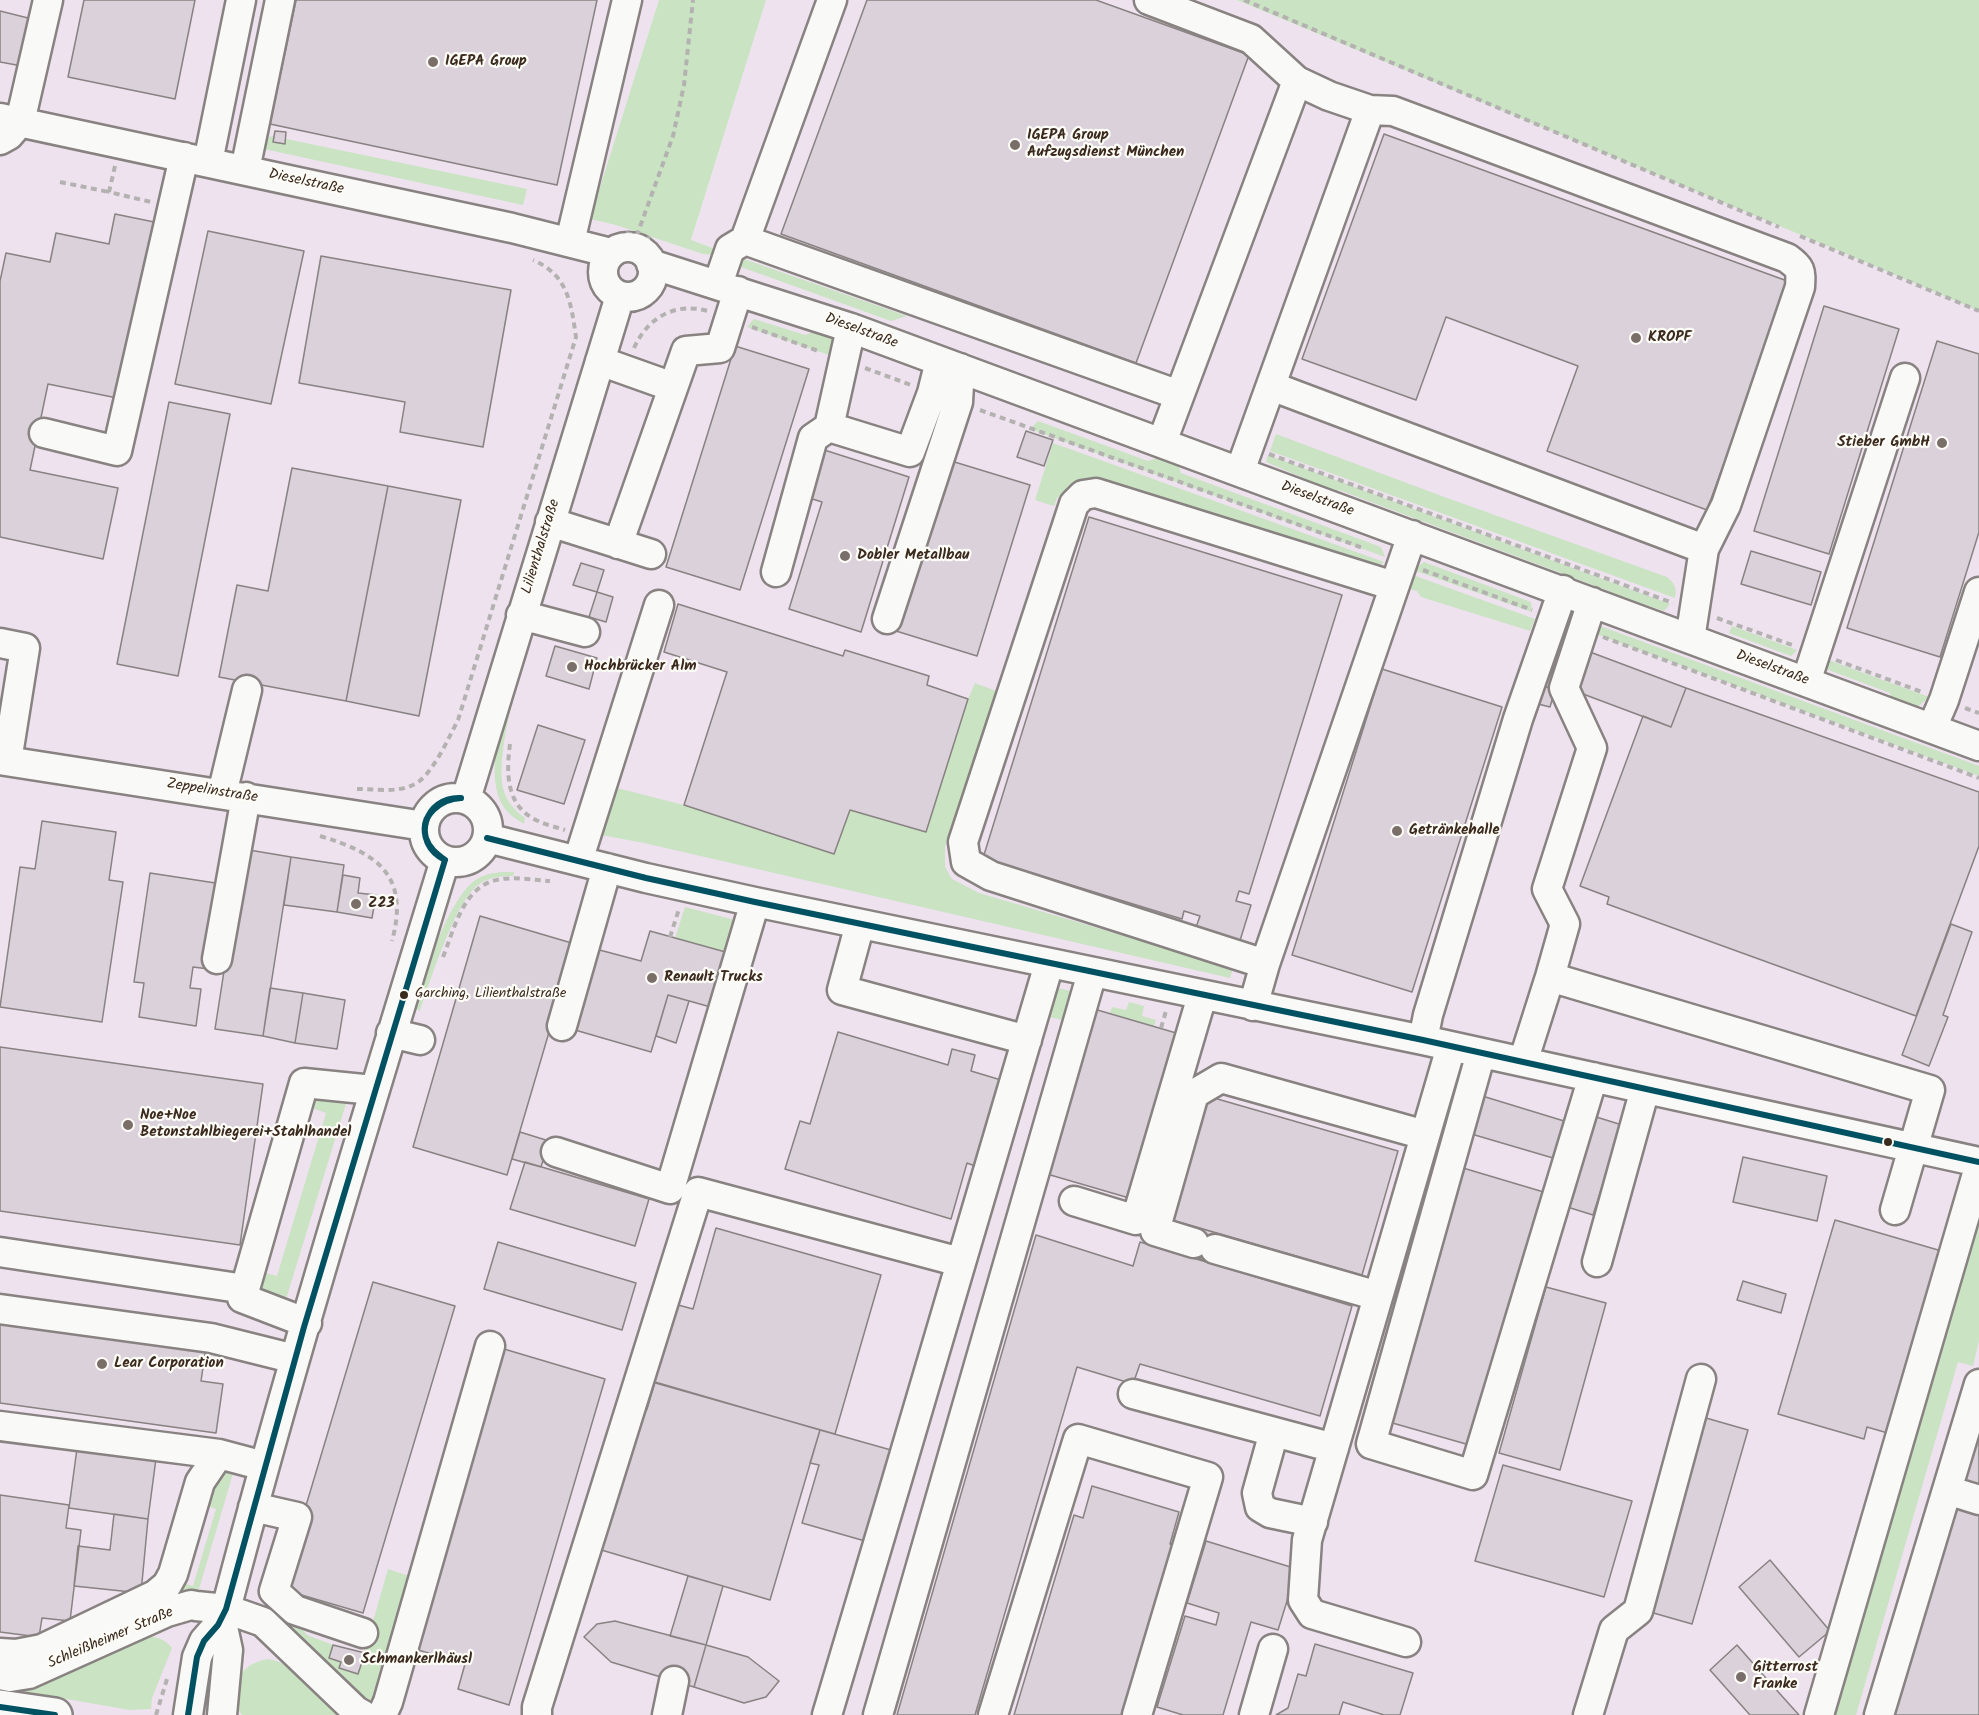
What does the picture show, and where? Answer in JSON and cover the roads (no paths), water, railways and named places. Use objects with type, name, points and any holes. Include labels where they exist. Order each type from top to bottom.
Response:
[{"type":"main road","points":[[0,1707],[56,1715]]},
{"type":"street","points":[[7,126],[48,0]]},
{"type":"street","points":[[44,433],[117,451],[241,0]]},
{"type":"street","points":[[245,170],[280,0]]},
{"type":"street","points":[[570,242],[627,0]]},
{"type":"street","points":[[618,544],[686,351],[720,348],[729,317],[730,249],[745,240],[832,0]]},
{"type":"street","points":[[1149,0],[1251,39],[1297,81],[1329,96],[1370,110],[1392,111],[1787,258],[1797,266],[1801,272],[1800,286],[1726,505],[1704,549],[1690,639]]},
{"type":"street","points":[[1162,442],[1297,81]]},
{"type":"street","points":[[1240,471],[1370,110]]},
{"type":"street","name":"Dieselstraße","points":[[7,126],[245,170],[632,255],[851,328],[950,364],[1979,746]]},
{"type":"street","points":[[745,240],[1179,395]]},
{"type":"street","points":[[632,255],[652,279],[643,292],[628,298],[608,288],[602,273],[606,258],[632,255]]},
{"type":"street","name":"Lilienthalstraße","points":[[466,799],[550,522],[613,366],[620,296]]},
{"type":"street","points":[[776,572],[813,438],[829,427],[851,328]]},
{"type":"street","points":[[829,427],[909,452],[932,393],[950,364]]},
{"type":"street","points":[[887,619],[958,402],[950,364]]},
{"type":"street","points":[[613,366],[673,387]]},
{"type":"street","points":[[1806,682],[1905,378]]},
{"type":"street","points":[[1271,386],[1704,549]]},
{"type":"street","points":[[1265,964],[991,876],[966,862],[963,842],[1074,504],[1083,495],[1096,493],[1399,575]]},
{"type":"street","points":[[550,522],[651,554]]},
{"type":"street","points":[[1253,1006],[1265,964],[1412,535]]},
{"type":"street","points":[[1423,1040],[1428,1015],[1518,719],[1563,590]]},
{"type":"street","points":[[1932,728],[1944,700],[1979,592]]},
{"type":"street","points":[[1523,1062],[1565,924],[1547,889],[1592,748],[1564,688],[1592,602]]},
{"type":"street","points":[[581,848],[659,605]]},
{"type":"street","points":[[521,615],[585,632]]},
{"type":"street","points":[[0,643],[25,648],[4,761]]},
{"type":"street","points":[[217,960],[247,690]]},
{"type":"street","name":"Zeppelinstraße","points":[[4,761],[424,826]]},
{"type":"street","points":[[447,799],[466,799],[474,803],[486,819],[488,838],[483,848],[466,861],[445,860],[431,850],[424,835],[426,817],[439,803],[447,799]]},
{"type":"street","points":[[488,838],[581,848],[608,868],[755,902],[1423,1040],[1914,1148],[1979,1165],[1819,1715]]},
{"type":"street","points":[[222,1715],[228,1658],[223,1627],[226,1609],[295,1359],[391,1033],[445,860]]},
{"type":"street","points":[[562,1026],[608,868]]},
{"type":"street","points":[[556,1152],[670,1189],[755,902]]},
{"type":"street","points":[[860,924],[842,990],[1026,1040]]},
{"type":"street","points":[[827,1715],[1049,964]]},
{"type":"street","points":[[1101,1011],[1102,975]]},
{"type":"street","points":[[878,1715],[1102,975]]},
{"type":"street","points":[[1550,977],[1930,1090],[1895,1210]]},
{"type":"street","points":[[1174,1032],[1194,994]]},
{"type":"street","points":[[1074,1201],[1136,1220],[1194,994]]},
{"type":"street","points":[[391,1033],[420,1040]]},
{"type":"street","points":[[1406,1642],[1312,1614],[1303,1600],[1307,1540],[1451,1047]]},
{"type":"street","points":[[1480,1053],[1371,1444],[1473,1475],[1593,1077]]},
{"type":"street","points":[[1378,1296],[1155,1231],[1194,1094],[1221,1078],[1425,1135]]},
{"type":"street","points":[[306,1323],[242,1298],[304,1083],[374,1090]]},
{"type":"street","points":[[1597,1262],[1645,1089]]},
{"type":"street","points":[[537,1715],[537,1707],[698,1192],[960,1262]]},
{"type":"street","points":[[0,1252],[245,1289]]},
{"type":"street","points":[[0,1310],[211,1338],[295,1359]]},
{"type":"street","points":[[382,1715],[388,1702],[490,1346]]},
{"type":"street","points":[[1588,1715],[1614,1630],[1638,1611],[1701,1379]]},
{"type":"street","points":[[1879,1715],[1979,1384]]},
{"type":"street","points":[[1133,1394],[1334,1448]]},
{"type":"street","points":[[0,1426],[219,1454],[264,1466]]},
{"type":"street","points":[[1274,1432],[1257,1493],[1260,1507],[1270,1514],[1313,1522]]},
{"type":"street","points":[[993,1715],[1078,1439],[1208,1477],[1137,1715]]},
{"type":"street","points":[[0,1653],[16,1654],[42,1649],[156,1595],[167,1585],[173,1574],[200,1482],[219,1454]]},
{"type":"street","points":[[1947,1490],[1979,1500]]},
{"type":"street","points":[[253,1507],[297,1516],[274,1591],[295,1610],[363,1633]]},
{"type":"street","name":"Schleißheimer Straße","points":[[0,1676],[29,1674],[167,1612],[191,1605],[226,1609],[263,1622],[356,1711],[363,1715]]},
{"type":"street","points":[[188,1715],[197,1657],[204,1641],[218,1626],[226,1609]]},
{"type":"street","points":[[1254,1715],[1273,1649]]},
{"type":"street","points":[[667,1715],[674,1681]]},
{"type":"place","name":"IGEPA Group","points":[[433,62]]},
{"type":"place","name":"IGEPA Group Aufzugsdienst München","points":[[1015,145]]},
{"type":"place","name":"KROPF","points":[[1636,338]]},
{"type":"place","name":"Stieber GmbH","points":[[1942,443]]},
{"type":"place","name":"Dobler Metallbau","points":[[845,556]]},
{"type":"place","name":"Hochbrücker Alm","points":[[572,667]]},
{"type":"place","name":"Getränkehalle","points":[[1397,831]]},
{"type":"place","name":"Z23","points":[[356,904]]},
{"type":"place","name":"Renault Trucks","points":[[652,978]]},
{"type":"place","name":"Garching, Lilienthalstraße","points":[[404,995]]},
{"type":"place","name":"Noe+Noe Betonstahlbiegerei+Stahlhandel","points":[[128,1125]]},
{"type":"place","name":"Lear Corporation","points":[[102,1364]]},
{"type":"place","name":"Schmankerlhäusl","points":[[349,1660]]},
{"type":"place","name":"Gitterrost Franke","points":[[1741,1677]]}]
